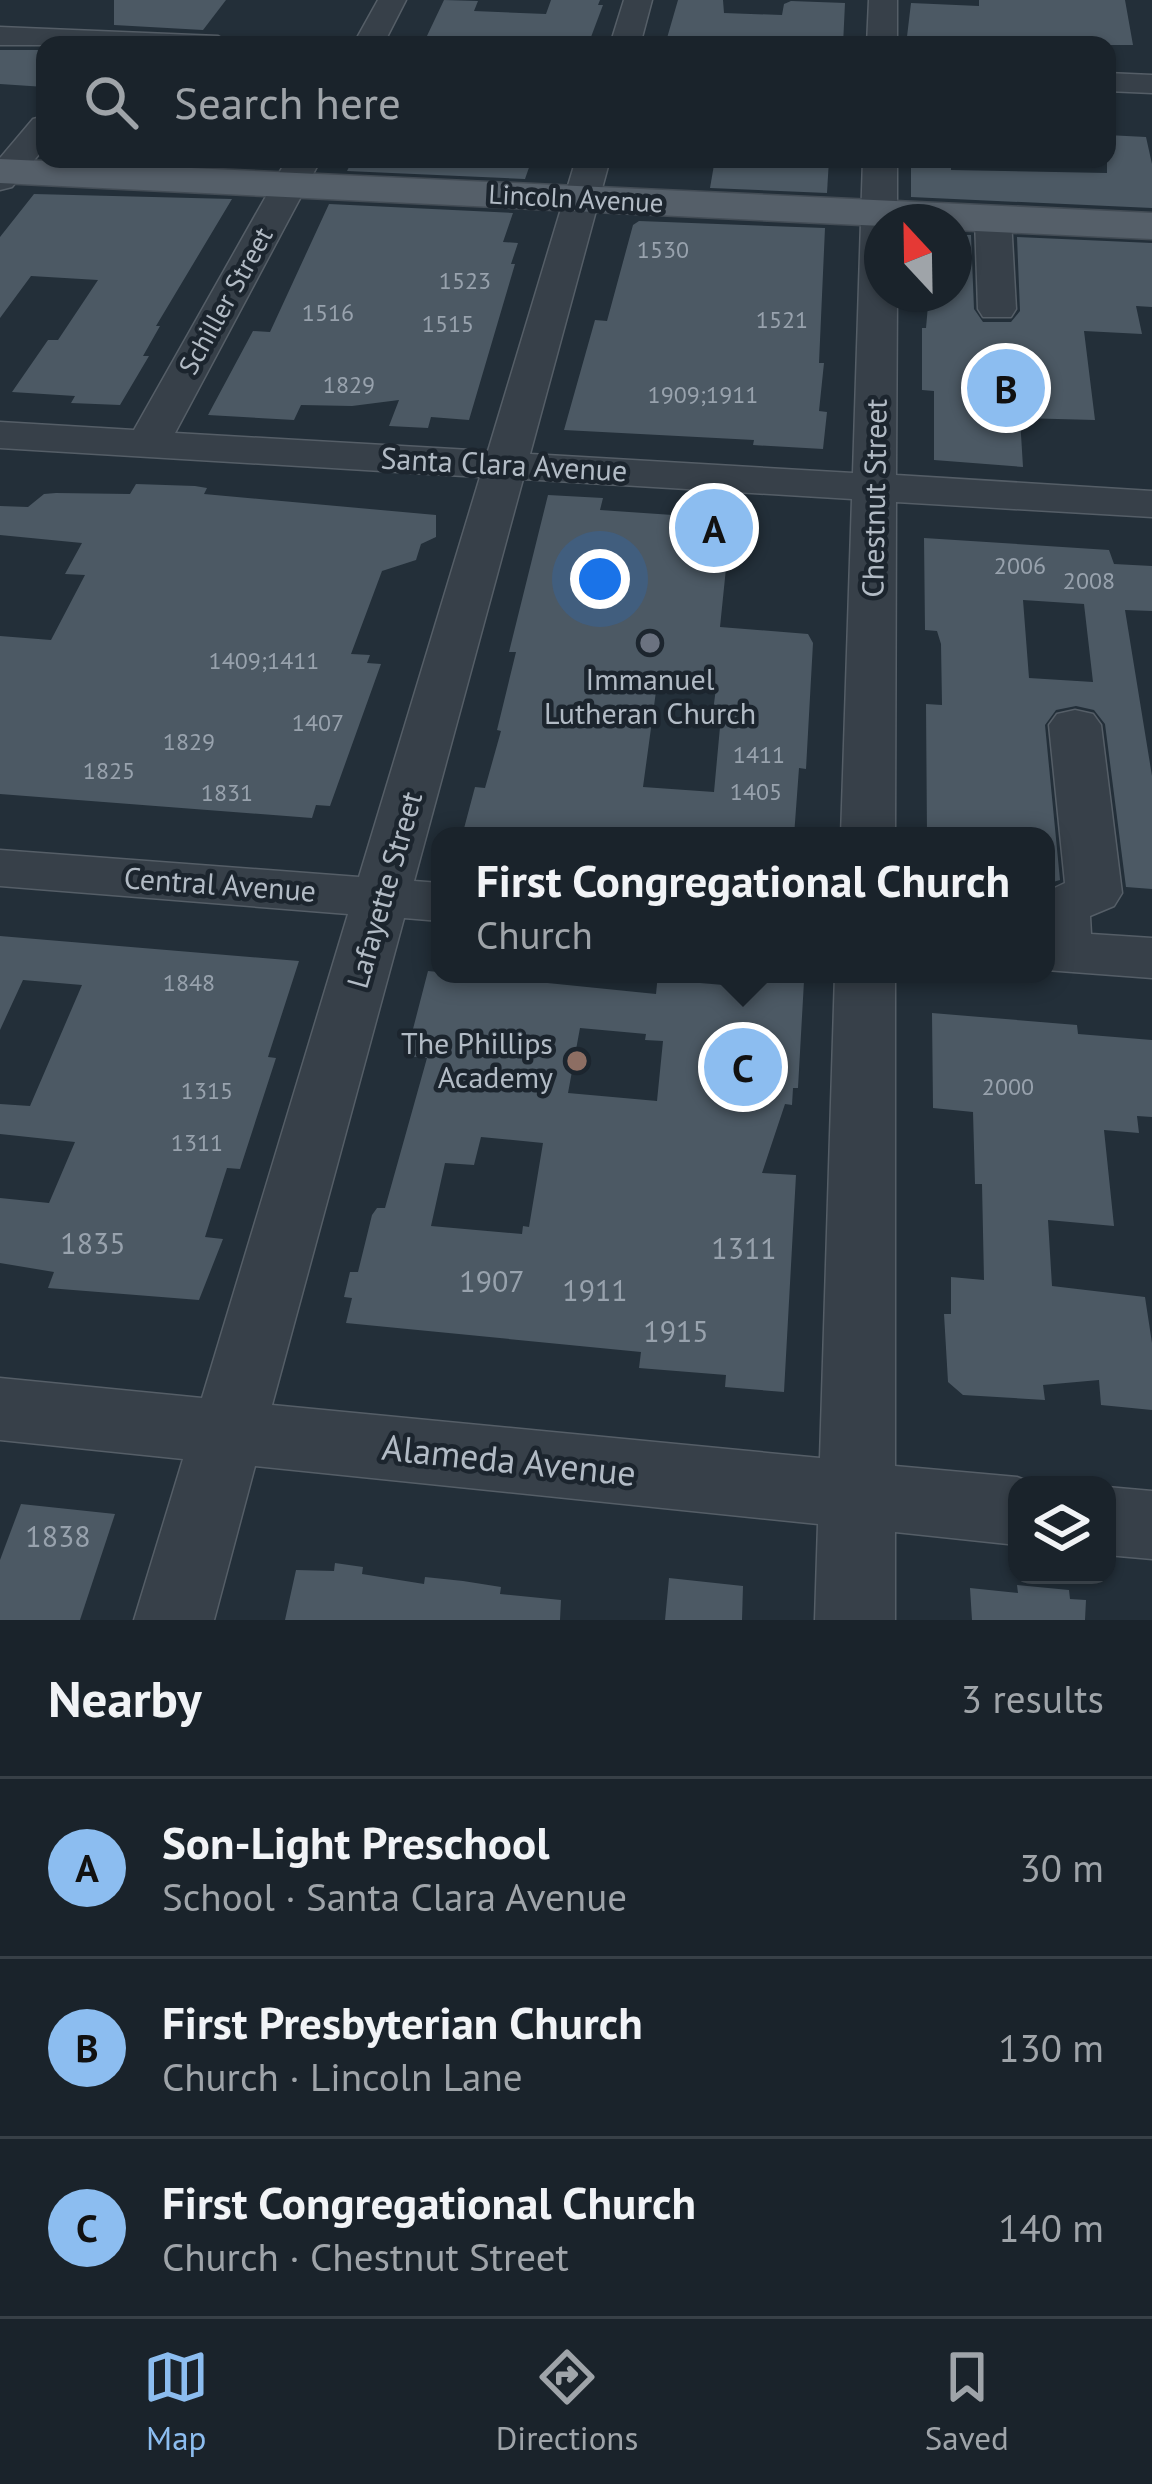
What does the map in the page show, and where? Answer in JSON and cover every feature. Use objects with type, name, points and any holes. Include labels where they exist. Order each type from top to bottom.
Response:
[{"type":"main road","name":"Lincoln Avenue","points":[[2,174],[297,172],[587,179],[864,212]]},
{"type":"main road","name":"Lincoln Avenue","points":[[972,218],[1152,226]]},
{"type":"street","points":[[373,36],[392,0]]},
{"type":"street","points":[[628,36],[638,0]]},
{"type":"street","points":[[882,36],[883,0]]},
{"type":"street","points":[[120,36],[138,14]]},
{"type":"street","points":[[0,36],[36,38]]},
{"type":"street","points":[[1116,82],[1152,84]]},
{"type":"street","points":[[2,174],[36,136]]},
{"type":"street","name":"Chestnut Street","points":[[879,204],[880,168]]},
{"type":"street","name":"Schiller Street","points":[[148,444],[297,172]]},
{"type":"street","name":"Lafayette Street","points":[[174,1620],[587,179]]},
{"type":"street","points":[[993,219],[998,310]]},
{"type":"street","name":"Chestnut Street","points":[[868,827],[878,312]]},
{"type":"street","name":"Santa Clara Avenue","points":[[0,435],[1152,504]]},
{"type":"street","points":[[1076,725],[1094,893]]},
{"type":"street","name":"Central Avenue","points":[[0,868],[431,901]]},
{"type":"street","points":[[1094,893],[1122,908],[1152,936]]},
{"type":"street","points":[[1094,893],[1067,904],[1055,951],[1152,958]]},
{"type":"street","points":[[855,1620],[865,983]]},
{"type":"street","name":"Alameda Avenue","points":[[0,1409],[1008,1510]]},
{"type":"street","points":[[1116,1522],[1152,1526]]},
{"type":"building","points":[[114,0],[226,0],[203,30],[114,25]]},
{"type":"building","points":[[444,0],[478,1],[474,11],[546,14],[551,0],[600,0],[598,5],[603,5],[591,36],[427,36]]},
{"type":"building","points":[[678,0],[723,0],[724,13],[782,15],[784,4],[791,1],[845,3],[843,36],[668,36]]},
{"type":"building","points":[[979,0],[1125,0],[1133,45],[1116,45],[1116,36],[907,36],[911,3],[979,6]]},
{"type":"building","points":[[0,50],[36,50],[36,86],[0,84]]},
{"type":"building","points":[[1116,135],[1146,137],[1152,164],[1152,208],[911,197],[911,168],[1107,173],[1107,168],[1116,168]]},
{"type":"building","points":[[348,168],[529,168],[525,179]]},
{"type":"building","points":[[713,168],[828,168],[827,193],[710,188]]},
{"type":"building","points":[[34,194],[232,199],[156,326],[160,326],[143,356],[149,356],[120,405],[71,403],[75,396],[12,392],[48,340],[58,340],[98,280],[31,276],[0,318],[0,237]]},
{"type":"building","points":[[329,204],[513,213],[503,242],[518,243],[511,264],[515,264],[469,420],[431,417],[428,428],[389,426],[399,400],[301,405],[294,420],[208,415],[253,331],[270,332]]},
{"type":"building","points":[[639,221],[825,228],[819,363],[824,363],[819,411],[827,412],[823,449],[753,445],[754,440],[564,430],[595,320],[607,321],[633,225]]},
{"type":"building","points":[[1017,237],[1152,243],[1152,307],[1136,306],[1142,334],[1084,331],[1095,420],[1020,418],[1023,467],[934,460],[934,391],[922,390],[922,328],[926,328],[927,312],[972,312],[972,260],[974,309],[983,322],[1011,322],[1020,311]]},
{"type":"building","points":[[136,484],[195,486],[207,488],[204,494],[436,515],[436,537],[421,544],[416,560],[382,571],[351,654],[370,655],[367,663],[381,664],[330,806],[316,805],[312,818],[0,794],[0,636],[51,640],[85,575],[65,574],[82,543],[0,535],[0,506],[28,507],[44,494],[130,494]]},
{"type":"building","points":[[548,495],[603,498],[600,510],[731,519],[720,627],[808,634],[813,643],[806,769],[799,768],[795,827],[464,827],[475,787],[485,788],[516,652],[509,652]],"holes":[[[657,684],[716,688],[711,727],[720,727],[714,792],[643,787]]]},
{"type":"building","points":[[924,538],[1109,550],[1114,564],[1152,566],[1152,611],[1125,610],[1152,776],[1152,889],[1126,887],[1105,724],[1094,710],[1076,706],[1056,710],[1045,725],[1055,827],[927,827],[926,704],[942,705],[937,631],[925,630]],"holes":[[[1023,600],[1084,604],[1093,682],[1029,678]]]},
{"type":"building","points":[[1055,828],[1060,880],[1055,881]]},
{"type":"building","points":[[0,936],[299,961],[268,1057],[276,1058],[240,1169],[227,1168],[205,1237],[223,1239],[199,1300],[48,1288],[54,1272],[0,1263],[0,1198],[49,1203],[75,1142],[0,1134],[0,1104],[30,1106],[82,985],[23,980],[0,1030]]},
{"type":"building","points":[[428,971],[431,983],[547,983],[656,994],[657,983],[759,988],[760,983],[804,983],[798,1088],[793,1088],[792,1105],[785,1104],[762,1173],[796,1175],[784,1392],[725,1387],[726,1375],[639,1368],[641,1352],[346,1323],[352,1298],[344,1297],[350,1272],[358,1272],[372,1215],[377,1208],[385,1208],[427,1058],[406,1056]],"holes":[[[580,1028],[646,1034],[645,1040],[663,1041],[657,1101],[568,1093]],[[481,1137],[543,1143],[529,1227],[523,1226],[522,1234],[431,1226],[445,1163],[474,1165]]]},
{"type":"building","points":[[932,1013],[1077,1025],[1078,1034],[1152,1040],[1152,1117],[1137,1116],[1139,1133],[1104,1130],[1114,1226],[1048,1220],[1052,1286],[1145,1297],[1152,1343],[1152,1410],[1101,1405],[1099,1380],[1043,1385],[1045,1400],[963,1395],[948,1382],[944,1314],[951,1314],[951,1277],[984,1280],[982,1184],[975,1184],[973,1112],[933,1108]]},
{"type":"building","points":[[21,1504],[115,1514],[80,1620],[0,1620],[0,1560]]},
{"type":"building","points":[[335,1563],[363,1567],[362,1574],[424,1584],[425,1577],[463,1581],[501,1587],[500,1594],[561,1600],[560,1620],[285,1620],[296,1570],[334,1571]]},
{"type":"building","points":[[669,1578],[743,1586],[742,1620],[665,1620]]},
{"type":"building","points":[[1017,1585],[1069,1590],[1070,1599],[1086,1600],[1085,1620],[972,1620],[970,1588],[1018,1593]]},
{"type":"place","name":"First Presbyterian Church","points":[[1006,388]]},
{"type":"place","name":"Son-Light Preschool","points":[[714,528]]},
{"type":"place","name":"Immanuel Lutheran Church","points":[[650,643]]},
{"type":"place","name":"The Phillips Academy","points":[[577,1061]]},
{"type":"place","name":"First Congregational Church","points":[[743,1067]]}]
